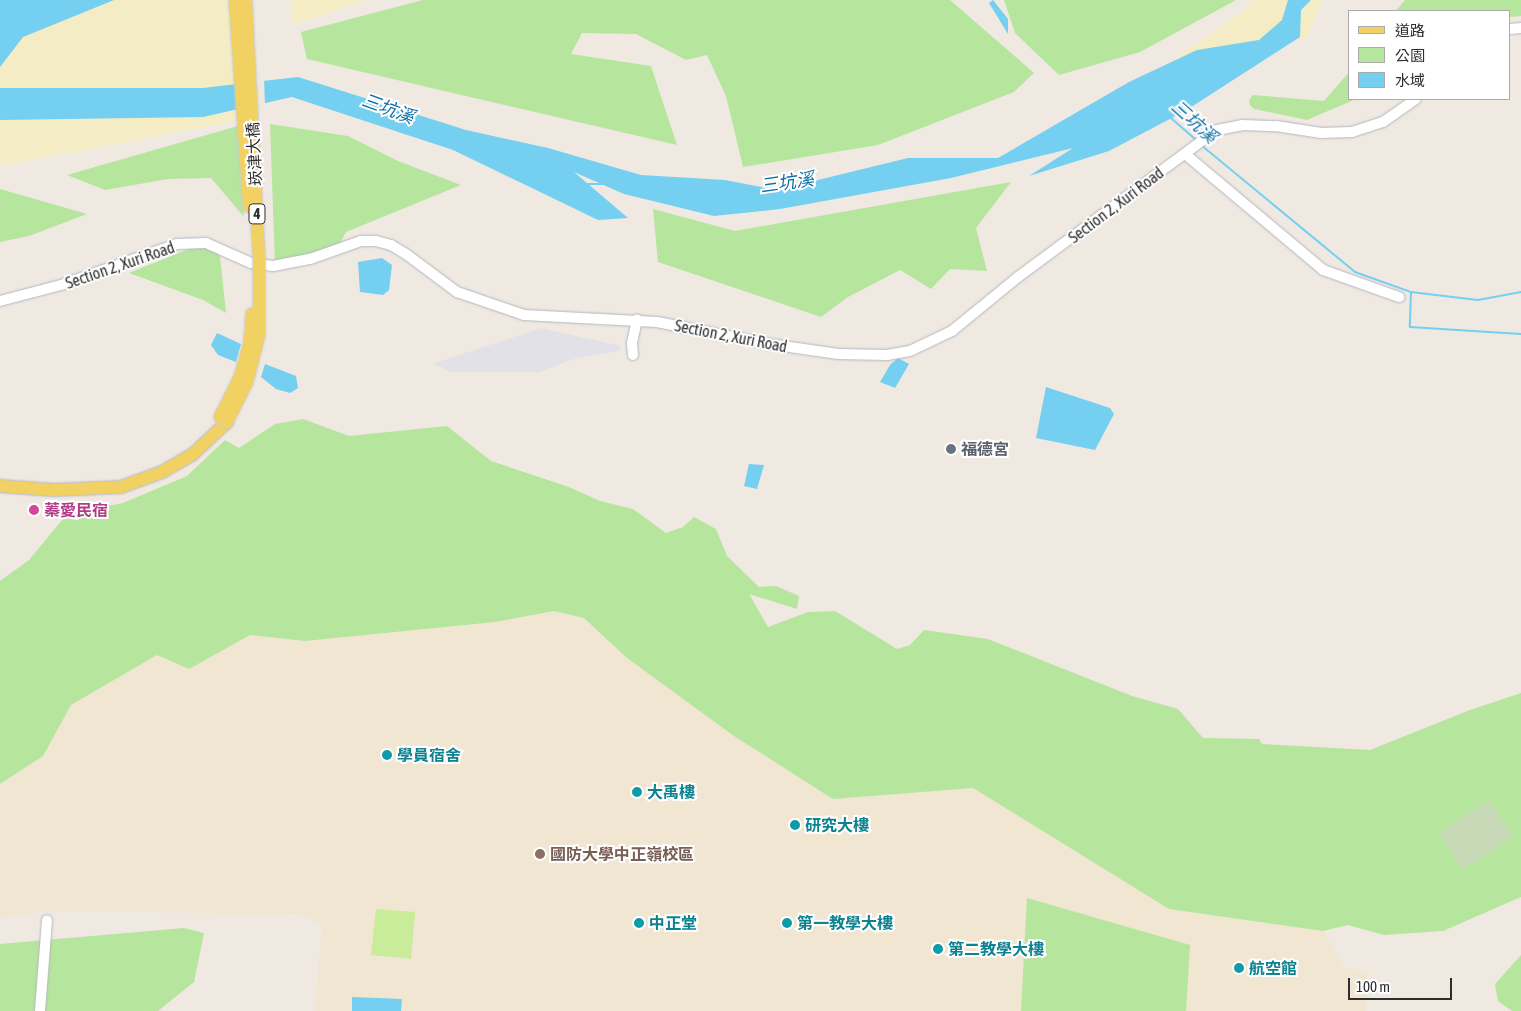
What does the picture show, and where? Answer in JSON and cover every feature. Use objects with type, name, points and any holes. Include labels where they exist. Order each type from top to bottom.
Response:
[{"type":"main road","name":"崁津大橋","points":[[223,419],[240,376],[250,341],[253,297],[235,0]]},
{"type":"main road","name":"崁津大橋","points":[[223,419],[247,382],[259,336],[260,258],[246,0]]},
{"type":"main road","name":"4","points":[[0,479],[80,485],[131,477],[184,450],[223,419]]},
{"type":"main road","name":"4","points":[[0,486],[54,490],[121,487],[162,472],[193,454],[223,419]]},
{"type":"street","name":"Section 2, Xuri Road","points":[[0,301],[61,284],[178,244],[206,243],[251,263],[273,266],[310,260],[361,241],[376,241],[391,245],[406,254],[457,292],[493,306],[543,318],[594,316],[637,320],[838,354],[871,356],[910,351],[952,331],[1018,277],[1206,137],[1229,126],[1242,125],[1276,126],[1321,133],[1352,132],[1383,122],[1415,100]]},
{"type":"street","points":[[1186,153],[1322,270],[1399,297]]},
{"type":"street","points":[[633,354],[632,343],[637,320]]},
{"type":"street","points":[[40,1011],[47,920]]},
{"type":"shaded area","points":[[541,328],[621,346],[619,351],[574,359],[539,372],[452,372],[432,364]]},
{"type":"shaded area","name":"國防大學中正嶺校區","points":[[554,611],[584,618],[627,658],[832,799],[973,788],[1169,909],[1323,931],[1344,967],[1367,973],[1366,1011],[315,1011],[322,925],[302,914],[43,911],[0,918],[0,784],[43,756],[71,705],[157,655],[189,669],[250,635],[305,641],[495,622]]},
{"type":"green space","points":[[423,0],[950,0],[1034,73],[1014,92],[878,145],[743,167],[726,96],[707,55],[686,60],[636,34],[582,33],[571,54],[651,66],[677,145],[307,59],[301,32]]},
{"type":"green space","points":[[1004,0],[1236,0],[1140,52],[1059,75],[1015,33]]},
{"type":"green space","points":[[1405,0],[1521,0],[1521,16],[1511,17],[1511,10],[1397,10]]},
{"type":"green space","points":[[1348,73],[1348,100],[1354,100],[1307,120],[1254,109],[1250,105],[1249,100],[1253,95],[1324,101]]},
{"type":"green space","points":[[270,124],[348,136],[398,161],[461,185],[346,232],[338,247],[275,264]]},
{"type":"green space","points":[[238,126],[244,217],[211,178],[168,179],[105,190],[67,175]]},
{"type":"green space","points":[[1011,182],[976,228],[987,271],[950,269],[931,289],[900,270],[848,297],[821,317],[658,262],[653,209],[735,231]]},
{"type":"green space","points":[[0,189],[87,214],[29,236],[0,242]]},
{"type":"green space","points":[[201,244],[213,247],[220,257],[226,313],[203,300],[129,273]]},
{"type":"green space","points":[[303,419],[349,436],[447,426],[491,461],[569,487],[600,501],[633,509],[666,533],[683,527],[694,517],[716,529],[727,556],[759,587],[776,586],[799,596],[797,609],[749,594],[768,627],[808,612],[835,611],[897,649],[910,645],[924,630],[988,639],[1132,696],[1178,709],[1203,738],[1259,739],[1262,744],[1370,750],[1470,710],[1521,693],[1521,897],[1443,931],[1384,935],[1348,925],[1323,931],[1169,909],[973,788],[833,799],[734,736],[627,658],[584,618],[554,611],[495,622],[305,641],[250,635],[189,669],[157,655],[71,705],[43,756],[0,784],[0,581],[29,560],[67,514],[123,503],[187,476],[225,440],[239,448],[275,424]]},
{"type":"green space","points":[[1489,800],[1513,837],[1463,869],[1439,832]]},
{"type":"green space","points":[[1027,898],[1190,945],[1186,1011],[1021,1011]]},
{"type":"green space","points":[[376,909],[415,912],[411,959],[371,955]]},
{"type":"green space","points":[[184,928],[204,933],[194,982],[158,1011],[0,1011],[0,944]]},
{"type":"green space","points":[[1521,955],[1521,1011],[1512,1011],[1498,1001],[1495,984]]},
{"type":"sand","points":[[0,0],[229,0],[236,121],[0,166]]},
{"type":"sand","points":[[290,0],[368,0],[293,25]]},
{"type":"sand","points":[[1252,0],[1322,0],[1307,39],[1178,56],[1242,12]]},
{"type":"water","points":[[0,0],[114,0],[23,37],[0,67]]},
{"type":"water","points":[[993,0],[1008,19],[1008,34],[989,3]]},
{"type":"water","points":[[1288,0],[1311,0],[1301,10],[1300,37],[1185,111],[1109,151],[1029,176],[1073,148],[951,178],[780,209],[714,216],[624,194],[574,172],[628,218],[598,220],[453,150],[292,97],[203,117],[0,120],[0,88],[203,88],[298,77],[466,130],[548,148],[641,175],[725,180],[777,190],[908,158],[998,158],[1129,82],[1197,50],[1259,40],[1282,20]]},
{"type":"water","points":[[382,258],[392,265],[389,290],[383,295],[360,292],[358,262]]},
{"type":"water","points":[[217,333],[241,344],[236,362],[218,355],[211,345]]},
{"type":"water","points":[[898,358],[909,364],[895,388],[880,382],[890,365]]},
{"type":"water","points":[[265,364],[296,376],[298,388],[290,393],[276,389],[261,377]]},
{"type":"water","points":[[1046,387],[1110,408],[1114,414],[1095,450],[1036,438]]},
{"type":"water","points":[[749,464],[764,465],[757,489],[744,486]]},
{"type":"water","points":[[352,997],[402,999],[401,1011],[352,1011]]},
{"type":"pier","points":[[264,78],[265,105],[240,111],[237,81]]},
{"type":"waterway","name":"三坑溪","points":[[1171,118],[1196,140]]},
{"type":"waterway","name":"三坑溪","points":[[1201,145],[1355,272],[1411,292],[1478,300],[1521,292]]},
{"type":"waterway","name":"三坑溪","points":[[586,184],[602,184]]},
{"type":"waterway","points":[[1411,292],[1410,327],[1521,334]]},
{"type":"place","name":"福德宮","points":[[951,449]]},
{"type":"place","name":"蓁愛民宿","points":[[34,510]]},
{"type":"place","name":"學員宿舍","points":[[387,755]]},
{"type":"place","name":"大禹樓","points":[[637,792]]},
{"type":"place","name":"研究大樓","points":[[795,825]]},
{"type":"place","name":"國防大學中正嶺校區","points":[[540,854]]},
{"type":"place","name":"中正堂","points":[[639,923]]},
{"type":"place","name":"第一教學大樓","points":[[787,923]]},
{"type":"place","name":"第二教學大樓","points":[[938,949]]},
{"type":"place","name":"航空館","points":[[1239,968]]}]
